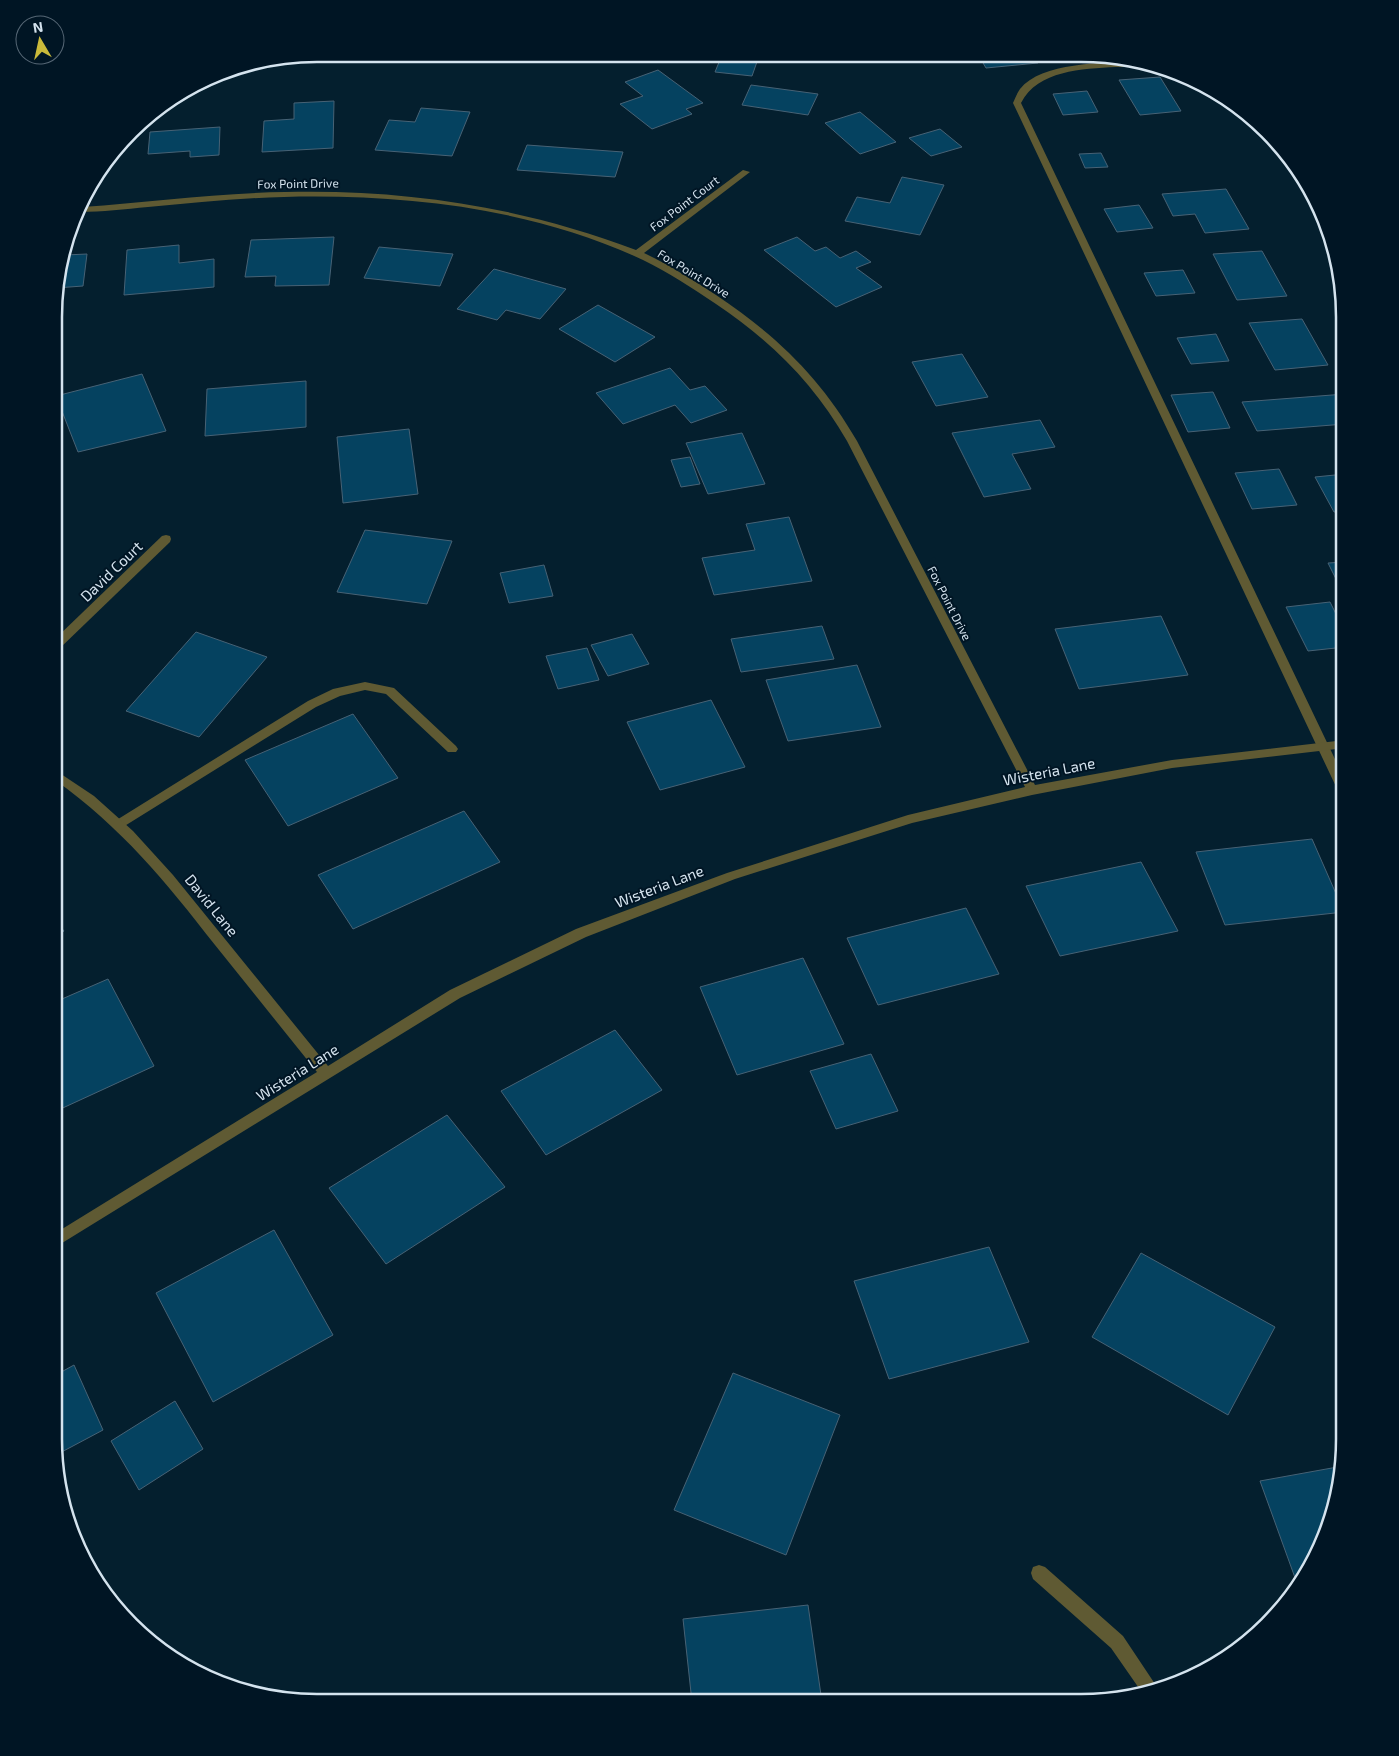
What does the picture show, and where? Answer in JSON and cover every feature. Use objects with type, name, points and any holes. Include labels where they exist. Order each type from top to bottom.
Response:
[{"type":"street","points":[[1118,65],[1066,70],[1043,76],[1031,82],[1019,94],[1017,103],[1336,774]]},
{"type":"street","name":"Fox Point Court","points":[[637,254],[746,172]]},
{"type":"street","name":"Fox Point Drive","points":[[87,210],[292,195],[378,196],[443,203],[516,216],[567,229],[637,254],[698,287],[745,319],[804,371],[833,408],[852,441],[1032,790]]},
{"type":"street","name":"David Court","points":[[62,639],[166,539]]},
{"type":"street","points":[[119,824],[312,704],[337,692],[364,686],[390,690],[452,749]]},
{"type":"street","name":"Wisteria Lane","points":[[62,1237],[455,994],[581,933],[731,876],[903,821],[1032,790],[1172,764],[1336,745]]},
{"type":"street","name":"David Lane","points":[[62,779],[90,799],[119,824],[169,878],[326,1073]]},
{"type":"street","points":[[1038,1573],[1117,1642],[1147,1685]]},
{"type":"building","points":[[719,62],[757,62],[752,76],[715,72]]},
{"type":"building","points":[[982,62],[1038,63],[986,68]]},
{"type":"building","points":[[658,70],[703,103],[686,109],[692,114],[652,129],[620,104],[643,96],[625,82]]},
{"type":"building","points":[[1160,77],[1181,111],[1140,115],[1119,80]]},
{"type":"building","points":[[751,85],[818,94],[808,115],[742,105]]},
{"type":"building","points":[[1087,91],[1098,112],[1063,115],[1053,94]]},
{"type":"building","points":[[334,101],[333,148],[262,152],[264,121],[294,119],[294,103]]},
{"type":"building","points":[[421,108],[470,112],[452,156],[375,150],[389,120],[415,122]]},
{"type":"building","points":[[860,112],[896,142],[860,154],[825,123]]},
{"type":"building","points":[[220,127],[219,155],[190,157],[190,151],[148,154],[150,132]]},
{"type":"building","points":[[940,129],[962,147],[931,156],[909,138]]},
{"type":"building","points":[[527,145],[623,152],[615,177],[517,170]]},
{"type":"building","points":[[1101,153],[1108,167],[1085,168],[1079,154]]},
{"type":"building","points":[[902,177],[944,185],[920,235],[845,221],[857,197],[890,203]]},
{"type":"building","points":[[1226,189],[1249,229],[1205,233],[1195,214],[1173,216],[1162,194]]},
{"type":"building","points":[[1139,205],[1153,228],[1117,232],[1104,209]]},
{"type":"building","points":[[334,237],[329,285],[275,286],[276,276],[245,277],[251,240]]},
{"type":"building","points":[[797,237],[815,251],[826,247],[840,258],[856,251],[871,262],[856,268],[882,287],[836,307],[764,250]]},
{"type":"building","points":[[179,245],[179,263],[214,259],[214,287],[124,295],[127,250]]},
{"type":"building","points":[[379,247],[453,254],[440,286],[364,278]]},
{"type":"building","points":[[1262,251],[1287,296],[1237,300],[1213,254]]},
{"type":"building","points":[[87,254],[83,286],[65,287],[70,255]]},
{"type":"building","points":[[494,269],[566,289],[540,319],[506,310],[497,320],[457,309]]},
{"type":"building","points":[[1183,270],[1195,293],[1156,296],[1144,273]]},
{"type":"building","points":[[598,305],[655,337],[615,362],[559,329]]},
{"type":"building","points":[[1302,319],[1328,365],[1275,370],[1249,323]]},
{"type":"building","points":[[1216,334],[1229,361],[1191,364],[1177,338]]},
{"type":"building","points":[[962,354],[988,397],[936,406],[912,362]]},
{"type":"building","points":[[670,368],[690,390],[705,386],[727,410],[691,423],[675,405],[623,424],[596,393]]},
{"type":"building","points":[[142,374],[166,431],[78,452],[62,411],[62,394]]},
{"type":"building","points":[[306,381],[306,427],[205,436],[207,389]]},
{"type":"building","points":[[1213,392],[1230,428],[1188,432],[1171,395]]},
{"type":"building","points":[[1336,395],[1336,425],[1257,431],[1242,402]]},
{"type":"building","points":[[1040,420],[1055,447],[1012,454],[1031,489],[984,497],[952,433]]},
{"type":"building","points":[[409,429],[418,494],[343,503],[337,437]]},
{"type":"building","points":[[742,433],[765,484],[708,494],[686,443]]},
{"type":"building","points":[[690,457],[700,484],[681,487],[671,460]]},
{"type":"building","points":[[1279,469],[1297,505],[1252,509],[1235,473]]},
{"type":"building","points":[[1336,475],[1336,512],[1334,512],[1315,477]]},
{"type":"building","points":[[789,517],[812,581],[714,595],[702,558],[755,550],[746,524]]},
{"type":"building","points":[[365,530],[452,541],[427,604],[337,592]]},
{"type":"building","points":[[1328,563],[1336,563],[1336,579]]},
{"type":"building","points":[[544,565],[553,596],[509,603],[500,573]]},
{"type":"building","points":[[1330,602],[1336,614],[1336,648],[1308,651],[1286,607]]},
{"type":"building","points":[[1161,616],[1188,675],[1079,689],[1055,629]]},
{"type":"building","points":[[822,626],[834,659],[741,672],[731,639]]},
{"type":"building","points":[[196,632],[267,657],[199,737],[126,711]]},
{"type":"building","points":[[632,634],[649,664],[608,676],[591,645]]},
{"type":"building","points":[[587,648],[599,680],[558,689],[546,656]]},
{"type":"building","points":[[857,665],[881,727],[788,741],[766,680]]},
{"type":"building","points":[[711,700],[745,767],[660,790],[627,722]]},
{"type":"building","points":[[353,714],[398,778],[288,826],[245,760]]},
{"type":"building","points":[[464,811],[500,862],[353,929],[318,875]]},
{"type":"building","points":[[1312,839],[1336,894],[1336,913],[1225,925],[1196,852]]},
{"type":"building","points":[[1141,862],[1178,931],[1060,956],[1026,886]]},
{"type":"building","points":[[966,908],[999,974],[878,1005],[847,938]]},
{"type":"building","points":[[803,958],[844,1044],[737,1075],[700,987]]},
{"type":"building","points":[[108,979],[154,1066],[62,1108],[62,999]]},
{"type":"building","points":[[615,1030],[662,1090],[546,1155],[501,1091]]},
{"type":"building","points":[[871,1054],[898,1111],[836,1129],[810,1071]]},
{"type":"building","points":[[447,1115],[505,1187],[386,1264],[329,1188]]},
{"type":"building","points":[[274,1230],[333,1335],[213,1402],[156,1293]]},
{"type":"building","points":[[989,1247],[1029,1342],[889,1379],[854,1281]]},
{"type":"building","points":[[1141,1253],[1275,1327],[1228,1415],[1092,1337]]},
{"type":"building","points":[[74,1365],[103,1430],[63,1451],[62,1439],[62,1372]]},
{"type":"building","points":[[733,1373],[840,1415],[786,1555],[674,1510]]},
{"type":"building","points":[[175,1401],[203,1449],[139,1490],[111,1441]]},
{"type":"building","points":[[1335,1468],[1332,1488],[1323,1521],[1295,1578],[1260,1481]]},
{"type":"building","points":[[808,1605],[821,1694],[691,1694],[683,1619]]}]
